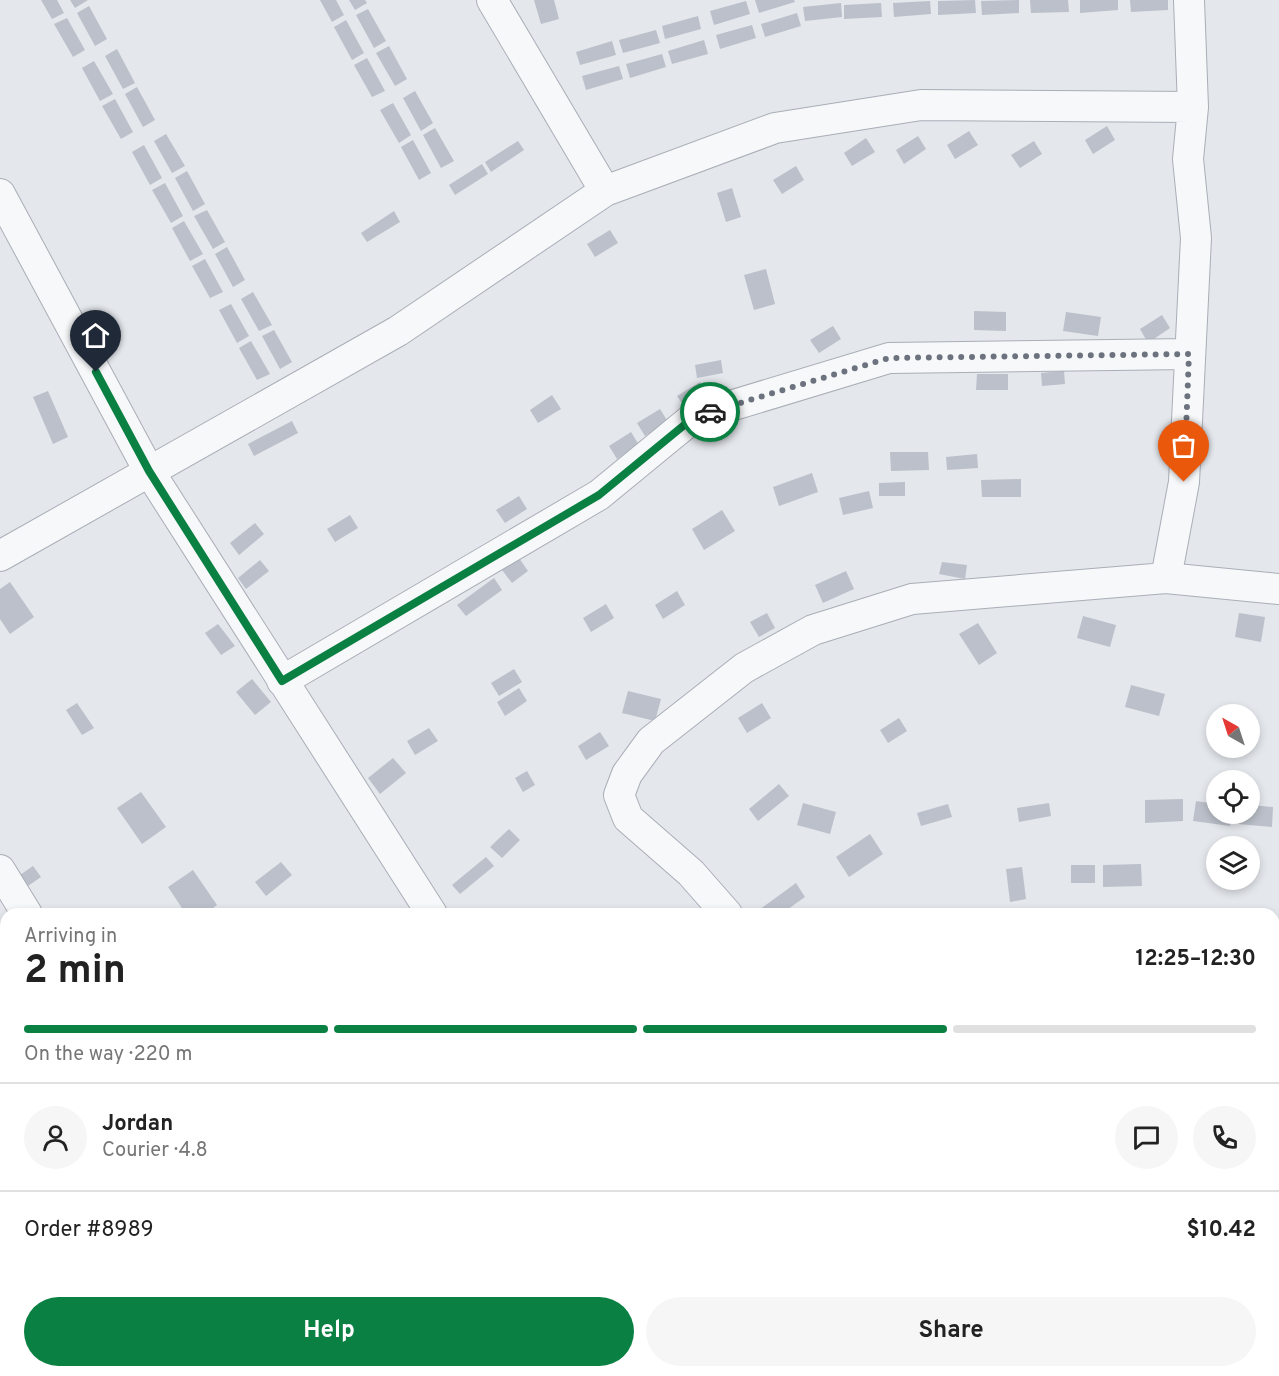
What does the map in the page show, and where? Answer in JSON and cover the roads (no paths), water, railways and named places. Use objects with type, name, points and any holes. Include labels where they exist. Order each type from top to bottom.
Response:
[{"type":"street","points":[[492,0],[605,191]]},
{"type":"street","points":[[1166,579],[1184,482],[1196,238],[1188,159],[1193,107],[1189,0]]},
{"type":"street","points":[[0,556],[399,331],[605,191],[775,128],[921,105],[1193,107]]},
{"type":"street","points":[[0,194],[149,471],[428,908]]},
{"type":"street","points":[[282,681],[599,495],[694,417],[889,358],[1189,354]]},
{"type":"street","points":[[722,908],[691,873],[628,818],[619,795],[627,774],[651,741],[744,668],[813,630],[912,599],[1166,579],[1279,589]]},
{"type":"street","points":[[0,870],[23,908]]}]
